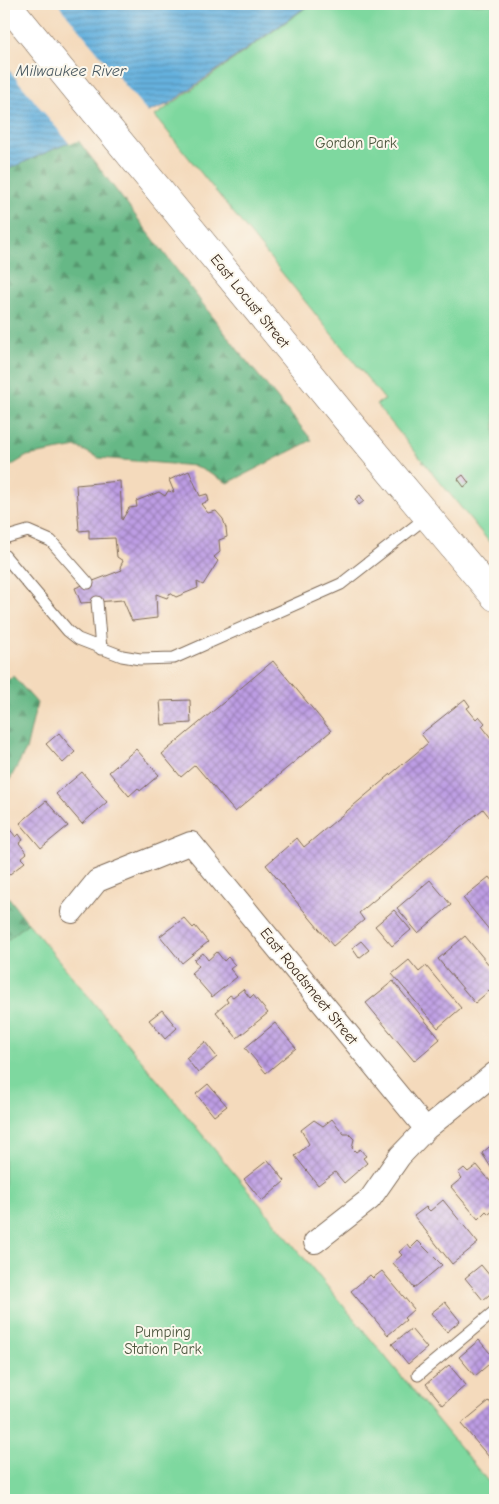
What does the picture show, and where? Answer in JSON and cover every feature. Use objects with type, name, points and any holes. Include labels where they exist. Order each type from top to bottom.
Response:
[{"type":"main road","name":"East Locust Street","points":[[7,4],[347,420],[495,597]]},
{"type":"street","name":"East Roadsmeet Street","points":[[72,912],[96,881],[191,843],[426,1130]]},
{"type":"street","points":[[315,1242],[370,1199],[400,1156],[426,1130],[495,1073]]},
{"type":"lane","points":[[4,555],[68,631],[78,639],[101,649],[140,659],[174,658],[341,584],[428,516]]},
{"type":"lane","points":[[4,538],[28,531],[51,541],[88,583]]},
{"type":"lane","points":[[97,602],[101,649]]},
{"type":"lane","points":[[418,1375],[495,1311]]},
{"type":"green space","name":"Gordon Park","points":[[311,4],[495,4],[495,549],[376,404],[385,400],[155,116]]},
{"type":"green space","points":[[77,139],[244,358],[312,440],[228,483],[195,466],[99,458],[77,447],[27,456],[4,470],[4,171]]},
{"type":"green space","points":[[13,676],[37,703],[26,750],[4,790],[4,683]]},
{"type":"green space","points":[[4,891],[28,923],[4,943]]},
{"type":"green space","name":"Pumping Station Park","points":[[28,923],[495,1490],[495,1500],[4,1500],[4,943]]},
{"type":"water","name":"Milwaukee River","points":[[4,4],[310,4],[169,104],[77,139],[4,171]]},
{"type":"pier","points":[[4,4],[58,4],[149,114],[70,144],[4,64]]},
{"type":"building","points":[[189,471],[200,496],[207,494],[209,501],[201,504],[208,513],[216,511],[223,519],[226,528],[227,537],[219,540],[220,552],[214,557],[218,561],[203,585],[197,582],[198,588],[176,597],[170,593],[167,598],[156,594],[157,618],[132,621],[123,600],[81,603],[75,588],[122,570],[120,567],[123,561],[117,557],[115,538],[89,539],[89,530],[79,531],[76,485],[120,481],[122,520],[129,508],[137,507],[136,501],[159,492],[165,496],[168,491],[174,492],[169,480]]},
{"type":"building","points":[[463,475],[469,483],[464,487],[458,479]]},
{"type":"building","points":[[360,495],[364,501],[359,505],[355,499]]},
{"type":"building","points":[[273,661],[331,731],[235,812],[195,765],[181,777],[162,754]]},
{"type":"building","points":[[465,699],[470,706],[467,708],[476,719],[479,716],[485,723],[482,726],[491,738],[495,735],[495,815],[491,819],[483,809],[359,913],[364,920],[333,946],[266,865],[297,838],[304,847],[428,743],[421,734]]},
{"type":"building","points":[[190,700],[191,723],[162,725],[160,701]]},
{"type":"building","points":[[59,733],[75,752],[63,763],[46,744]]},
{"type":"building","points":[[136,749],[159,775],[140,791],[138,788],[129,796],[109,772]]},
{"type":"building","points":[[82,772],[107,802],[82,824],[56,794]]},
{"type":"building","points":[[46,801],[68,826],[41,848],[20,823]]},
{"type":"building","points":[[7,826],[16,837],[19,834],[23,840],[19,843],[27,853],[21,858],[25,862],[5,878],[4,828]]},
{"type":"building","points":[[489,877],[495,885],[495,937],[463,898]]},
{"type":"building","points":[[430,880],[451,905],[418,933],[397,908]]},
{"type":"building","points":[[394,910],[411,930],[392,946],[375,926]]},
{"type":"building","points":[[184,918],[193,928],[195,926],[208,942],[182,963],[160,936]]},
{"type":"building","points":[[465,936],[495,972],[495,990],[491,993],[489,991],[475,1003],[438,959]]},
{"type":"building","points":[[361,941],[369,950],[359,958],[352,948]]},
{"type":"building","points":[[217,952],[224,961],[228,957],[235,965],[230,969],[237,977],[212,997],[191,973],[199,966],[194,960],[203,953],[208,960]]},
{"type":"building","points":[[409,960],[419,972],[426,966],[461,1008],[438,1028],[392,974]]},
{"type":"building","points":[[393,981],[440,1039],[414,1061],[366,1003]]},
{"type":"building","points":[[243,989],[250,998],[253,995],[268,1013],[237,1038],[216,1012],[228,1002],[226,999],[230,995],[233,997]]},
{"type":"building","points":[[162,1010],[177,1028],[165,1039],[149,1020]]},
{"type":"building","points":[[275,1023],[296,1048],[266,1073],[245,1048]]},
{"type":"building","points":[[205,1042],[217,1057],[198,1073],[186,1058]]},
{"type":"building","points":[[208,1084],[227,1106],[214,1116],[196,1094]]},
{"type":"building","points":[[332,1119],[344,1134],[349,1134],[354,1139],[352,1148],[356,1152],[360,1149],[366,1156],[363,1158],[367,1163],[344,1183],[335,1172],[318,1185],[295,1156],[309,1144],[301,1130],[314,1120],[323,1126]]},
{"type":"building","points":[[495,1142],[495,1174],[482,1153]]},
{"type":"building","points":[[268,1160],[285,1181],[262,1201],[244,1179]]},
{"type":"building","points":[[477,1165],[495,1187],[495,1209],[489,1214],[486,1211],[478,1219],[451,1187],[462,1178],[458,1173],[464,1168],[468,1172]]},
{"type":"building","points":[[443,1200],[478,1243],[452,1264],[414,1216],[426,1207],[430,1211]]},
{"type":"building","points":[[418,1241],[442,1265],[414,1288],[393,1263],[402,1255],[399,1252],[408,1244],[411,1248]]},
{"type":"building","points":[[481,1265],[495,1282],[495,1290],[483,1300],[465,1278]]},
{"type":"building","points":[[382,1271],[414,1309],[404,1318],[406,1320],[388,1335],[351,1291],[370,1275],[373,1278]]},
{"type":"building","points":[[445,1302],[460,1321],[447,1332],[431,1313]]},
{"type":"building","points":[[411,1329],[427,1348],[408,1364],[392,1344]]},
{"type":"building","points":[[479,1340],[495,1359],[475,1376],[459,1357]]},
{"type":"building","points":[[449,1365],[466,1385],[443,1405],[426,1384]]},
{"type":"building","points":[[489,1401],[495,1409],[495,1464],[461,1424]]}]
